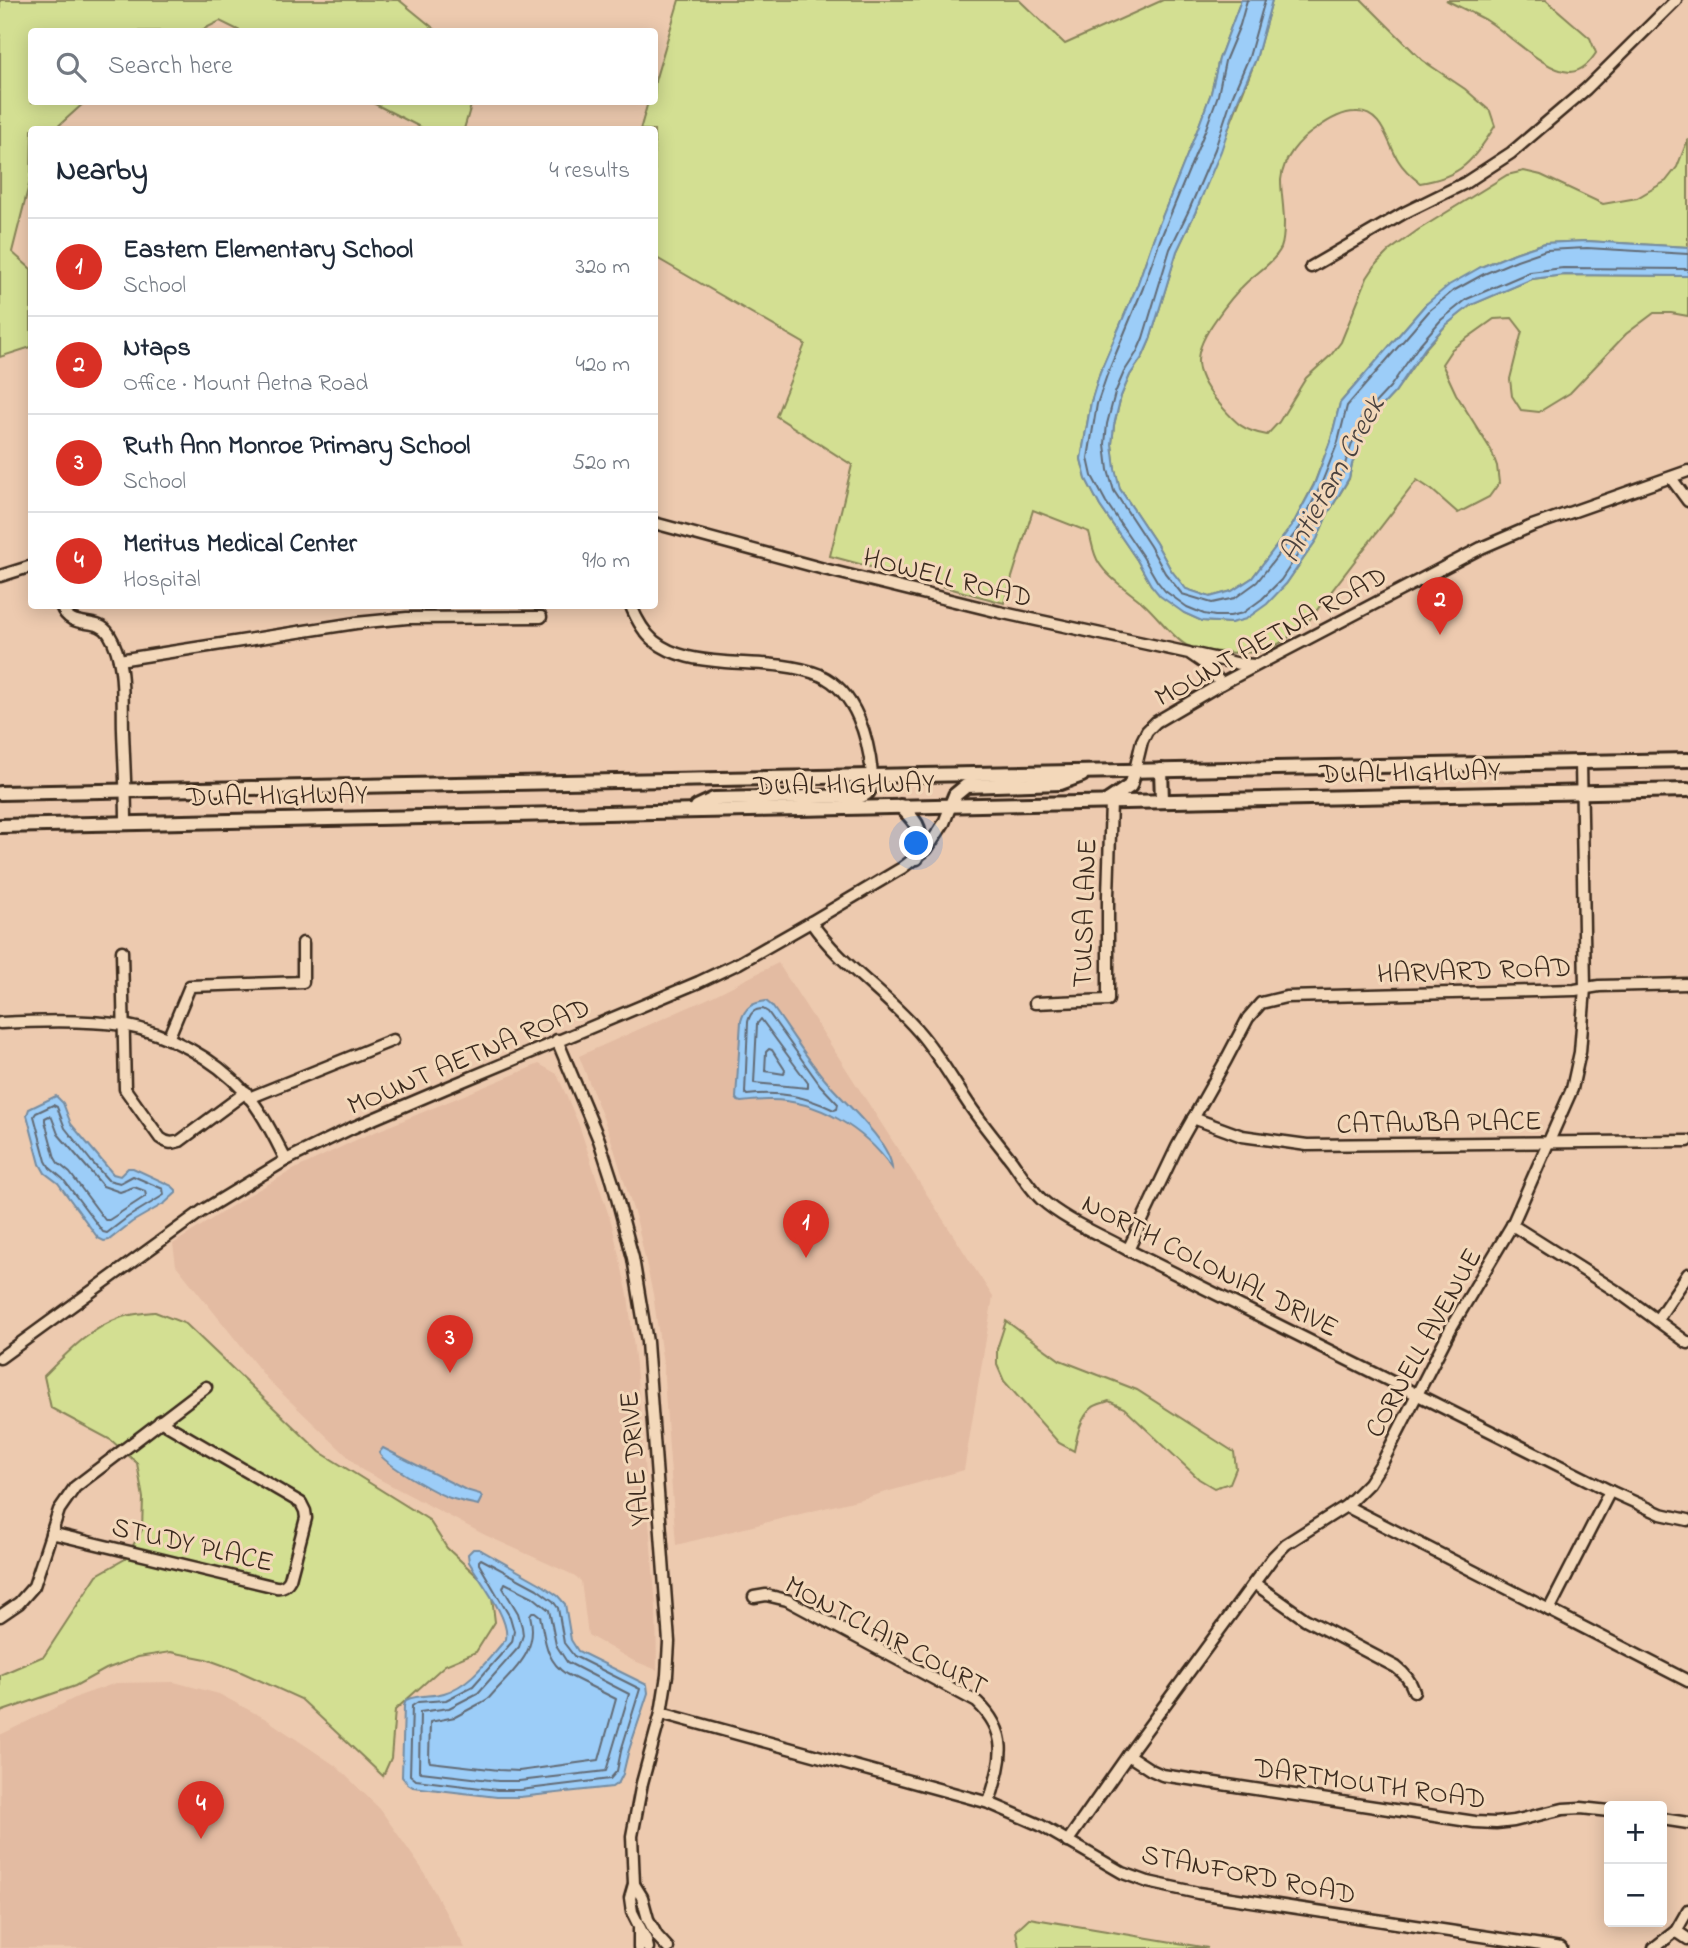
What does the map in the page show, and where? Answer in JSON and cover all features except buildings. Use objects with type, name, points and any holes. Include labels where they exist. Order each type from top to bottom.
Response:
[{"type":"main road","name":"DUAL HIGHWAY","points":[[0,793],[1688,760]]},
{"type":"main road","points":[[1161,770],[1161,800]]},
{"type":"main road","points":[[951,805],[955,795],[966,786],[1060,783],[1096,771]]},
{"type":"main road","points":[[1108,802],[1130,786],[1135,771]]},
{"type":"main road","points":[[691,810],[714,799],[860,796],[870,790],[872,775]]},
{"type":"main road","name":"DUAL HIGHWAY","points":[[0,825],[1688,790]]},
{"type":"main road","points":[[900,806],[918,825],[920,833],[916,858]]},
{"type":"street","points":[[1311,267],[1405,213],[1465,183],[1511,153],[1578,96],[1676,0]]},
{"type":"street","name":"MOUNT AETNA ROAD","points":[[1135,771],[1142,741],[1156,722],[1256,665],[1481,548],[1688,471]]},
{"type":"street","points":[[1671,478],[1688,500]]},
{"type":"street","name":"HOWELL ROAD","points":[[658,524],[824,569],[1189,653],[1208,666],[1221,684]]},
{"type":"street","points":[[0,576],[28,567]]},
{"type":"street","points":[[62,609],[72,620],[105,629],[115,645],[119,660],[126,822]]},
{"type":"street","points":[[632,609],[643,630],[653,640],[683,656],[700,660],[780,665],[821,676],[833,684],[849,702],[862,728],[870,750],[872,775]]},
{"type":"street","points":[[119,660],[356,622],[407,618],[541,617]]},
{"type":"street","points":[[1189,653],[1256,665]]},
{"type":"street","name":"CORNELL AVENUE","points":[[1068,1842],[1128,1755],[1254,1583],[1286,1544],[1346,1506],[1369,1483],[1452,1326],[1512,1225],[1572,1089],[1578,1069],[1585,988],[1581,762]]},
{"type":"street","name":"TULSA LANE","points":[[1035,1003],[1108,1000],[1108,802]]},
{"type":"street","name":"MOUNT AETNA ROAD","points":[[0,1358],[202,1211],[286,1160],[352,1128],[699,982],[739,963],[811,922],[927,849],[944,823],[951,805]]},
{"type":"street","name":"NORTH COLONIAL DRIVE","points":[[811,922],[821,938],[838,956],[898,1009],[917,1030],[930,1045],[971,1108],[1042,1199],[1066,1216],[1609,1491],[1661,1514],[1688,1520]]},
{"type":"street","points":[[168,1039],[190,986],[303,982],[303,943]]},
{"type":"street","points":[[122,951],[125,1089],[165,1142],[180,1141],[247,1095],[393,1040]]},
{"type":"street","name":"HARVARD ROAD","points":[[1194,1118],[1248,1018],[1261,1003],[1286,997],[1575,990],[1598,986],[1688,984]]},
{"type":"street","points":[[0,1023],[123,1025],[168,1039],[213,1064],[247,1095],[286,1160]]},
{"type":"street","name":"YALE DRIVE","points":[[557,1040],[613,1182],[631,1247],[647,1342],[668,1610],[667,1675],[661,1713],[635,1811],[632,1836],[634,1884],[630,1898],[632,1912],[648,1948]]},
{"type":"street","points":[[1129,1250],[1177,1147],[1194,1118]]},
{"type":"street","name":"CATAWBA PLACE","points":[[1194,1118],[1242,1136],[1307,1145],[1688,1141]]},
{"type":"street","points":[[1512,1225],[1621,1294],[1688,1343]]},
{"type":"street","points":[[1657,1320],[1688,1274]]},
{"type":"street","points":[[0,1616],[19,1603],[34,1586],[59,1510],[75,1487],[206,1387]]},
{"type":"street","name":"STUDY PLACE","points":[[51,1533],[276,1587],[287,1584],[306,1518],[302,1504],[160,1421]]},
{"type":"street","points":[[1549,1610],[1609,1491]]},
{"type":"street","points":[[1346,1506],[1688,1681]]},
{"type":"street","points":[[1254,1583],[1305,1619],[1396,1667],[1404,1673],[1414,1691]]},
{"type":"street","name":"MONTCLAIR COURT","points":[[754,1597],[766,1595],[787,1600],[977,1702],[994,1721],[1002,1751],[989,1803]]},
{"type":"street","name":"STANFORD ROAD","points":[[661,1713],[989,1803],[1040,1825],[1123,1873],[1148,1882],[1171,1888],[1561,1948]]},
{"type":"street","name":"DARTMOUTH ROAD","points":[[1128,1755],[1162,1775],[1475,1822],[1514,1821],[1563,1809],[1604,1810]]},
{"type":"street","points":[[1667,1820],[1688,1823]]},
{"type":"street","name":"YALE DRIVE","points":[[634,1884],[657,1936],[668,1948]]},
{"type":"street","points":[[1654,1948],[1676,1931],[1688,1910]]},
{"type":"street","points":[[639,1928],[639,1948]]},
{"type":"street","points":[[1676,1931],[1688,1939]]},
{"type":"shaded area","points":[[778,963],[993,1297],[964,1470],[865,1498],[676,1545],[663,1364],[653,1294],[637,1222],[610,1136],[579,1056],[707,999]]},
{"type":"shaded area","points":[[539,1064],[557,1074],[579,1125],[612,1225],[628,1295],[656,1607],[657,1670],[632,1660],[588,1635],[581,1581],[485,1535],[362,1470],[268,1380],[176,1265],[173,1244],[293,1170],[358,1139]]},
{"type":"shaded area","points":[[174,1682],[219,1694],[266,1719],[336,1766],[380,1809],[422,1869],[465,1948],[0,1948],[0,1735],[79,1696],[116,1683]]},
{"type":"green space","points":[[0,0],[399,0],[433,28],[234,28],[220,21],[206,28],[28,28],[28,105],[82,105],[58,126],[28,126],[28,189],[12,252],[28,266],[28,348],[0,357]]},
{"type":"green space","points":[[679,0],[1019,0],[1065,44],[1163,0],[1241,0],[1198,128],[1137,286],[1100,372],[1091,402],[1081,459],[1086,479],[1100,506],[1151,585],[1184,613],[1202,621],[1231,623],[1286,584],[1317,539],[1327,515],[1349,479],[1367,422],[1395,392],[1425,349],[1446,325],[1471,305],[1532,279],[1564,275],[1688,276],[1688,316],[1654,313],[1626,334],[1570,393],[1539,412],[1521,410],[1512,396],[1510,379],[1522,331],[1512,318],[1494,319],[1452,349],[1442,364],[1456,394],[1491,450],[1499,483],[1489,497],[1458,513],[1417,480],[1310,619],[1287,639],[1271,648],[1253,652],[1228,652],[1186,645],[1103,569],[1095,556],[1089,532],[1033,510],[1004,603],[830,556],[852,465],[776,416],[805,344],[658,259],[658,126],[641,126],[647,105],[658,105],[658,71]]},
{"type":"green space","points":[[1272,0],[1362,0],[1422,60],[1465,89],[1490,111],[1495,126],[1465,165],[1446,176],[1420,183],[1400,164],[1378,122],[1364,113],[1350,112],[1334,118],[1298,144],[1288,157],[1282,172],[1284,222],[1281,248],[1230,300],[1199,350],[1202,379],[1216,400],[1243,427],[1267,435],[1279,422],[1306,378],[1341,342],[1367,278],[1389,251],[1507,175],[1524,171],[1541,175],[1603,204],[1637,198],[1666,181],[1677,167],[1688,139],[1688,247],[1586,241],[1545,243],[1481,267],[1425,305],[1340,403],[1331,439],[1314,484],[1293,524],[1252,578],[1232,591],[1210,597],[1186,589],[1171,570],[1120,489],[1112,444],[1121,396],[1150,340],[1177,251],[1195,213],[1256,59]]},
{"type":"green space","points":[[1446,0],[1546,0],[1590,38],[1596,53],[1589,63],[1579,70],[1560,70],[1539,59],[1486,20]]},
{"type":"green space","points":[[377,105],[471,105],[465,126],[418,126]]},
{"type":"green space","points":[[155,1312],[186,1324],[320,1452],[429,1520],[447,1548],[491,1589],[495,1622],[476,1652],[445,1665],[395,1710],[391,1758],[383,1776],[301,1699],[206,1659],[171,1652],[138,1657],[106,1669],[75,1686],[0,1712],[0,1675],[44,1656],[97,1575],[125,1559],[142,1530],[143,1498],[137,1463],[111,1440],[51,1408],[44,1376],[80,1342],[110,1322],[134,1314]]},
{"type":"green space","points":[[1006,1321],[1060,1360],[1137,1390],[1234,1452],[1236,1468],[1230,1483],[1214,1488],[1199,1479],[1124,1408],[1109,1401],[1088,1412],[1080,1428],[1074,1451],[1059,1443],[1004,1381],[997,1365],[997,1349]]},
{"type":"green space","points":[[1029,1918],[1208,1948],[1019,1948],[1016,1930]]},
{"type":"water","name":"Antietam Creek","points":[[1241,0],[1272,0],[1256,59],[1238,100],[1221,151],[1177,251],[1150,340],[1121,396],[1112,444],[1120,489],[1186,589],[1210,597],[1232,591],[1252,578],[1293,524],[1314,485],[1331,439],[1340,403],[1425,305],[1449,285],[1481,267],[1545,243],[1586,241],[1688,247],[1688,276],[1564,275],[1532,279],[1471,305],[1446,325],[1425,348],[1395,392],[1367,422],[1349,478],[1327,515],[1317,539],[1286,584],[1267,604],[1246,619],[1231,623],[1202,621],[1184,613],[1160,596],[1100,506],[1086,479],[1081,459],[1091,402],[1100,372],[1137,286],[1198,128]]},
{"type":"water","points":[[766,1001],[820,1073],[875,1135],[892,1168],[854,1129],[822,1111],[786,1101],[738,1101],[736,1098],[741,1021],[750,1006]]},
{"type":"water","points":[[56,1096],[63,1103],[71,1124],[113,1174],[120,1176],[128,1168],[133,1168],[172,1186],[176,1193],[109,1240],[98,1238],[58,1183],[45,1173],[40,1164],[27,1115],[29,1109]]},
{"type":"water","points":[[383,1448],[466,1490],[480,1494],[482,1497],[478,1505],[443,1495],[411,1478],[383,1458],[379,1453]]},
{"type":"water","points":[[473,1549],[479,1549],[558,1596],[565,1604],[571,1640],[578,1651],[647,1685],[648,1693],[623,1774],[619,1782],[612,1787],[497,1797],[413,1787],[402,1777],[406,1700],[444,1693],[463,1684],[506,1639],[506,1630],[499,1610],[469,1562],[468,1554]]},
{"type":"place","name":"Ntaps","points":[[1440,635]]},
{"type":"place","name":"Eastern Elementary School","points":[[806,1258]]},
{"type":"place","name":"Ruth Ann Monroe Primary School","points":[[450,1373]]},
{"type":"place","name":"Meritus Medical Center","points":[[201,1839]]}]
